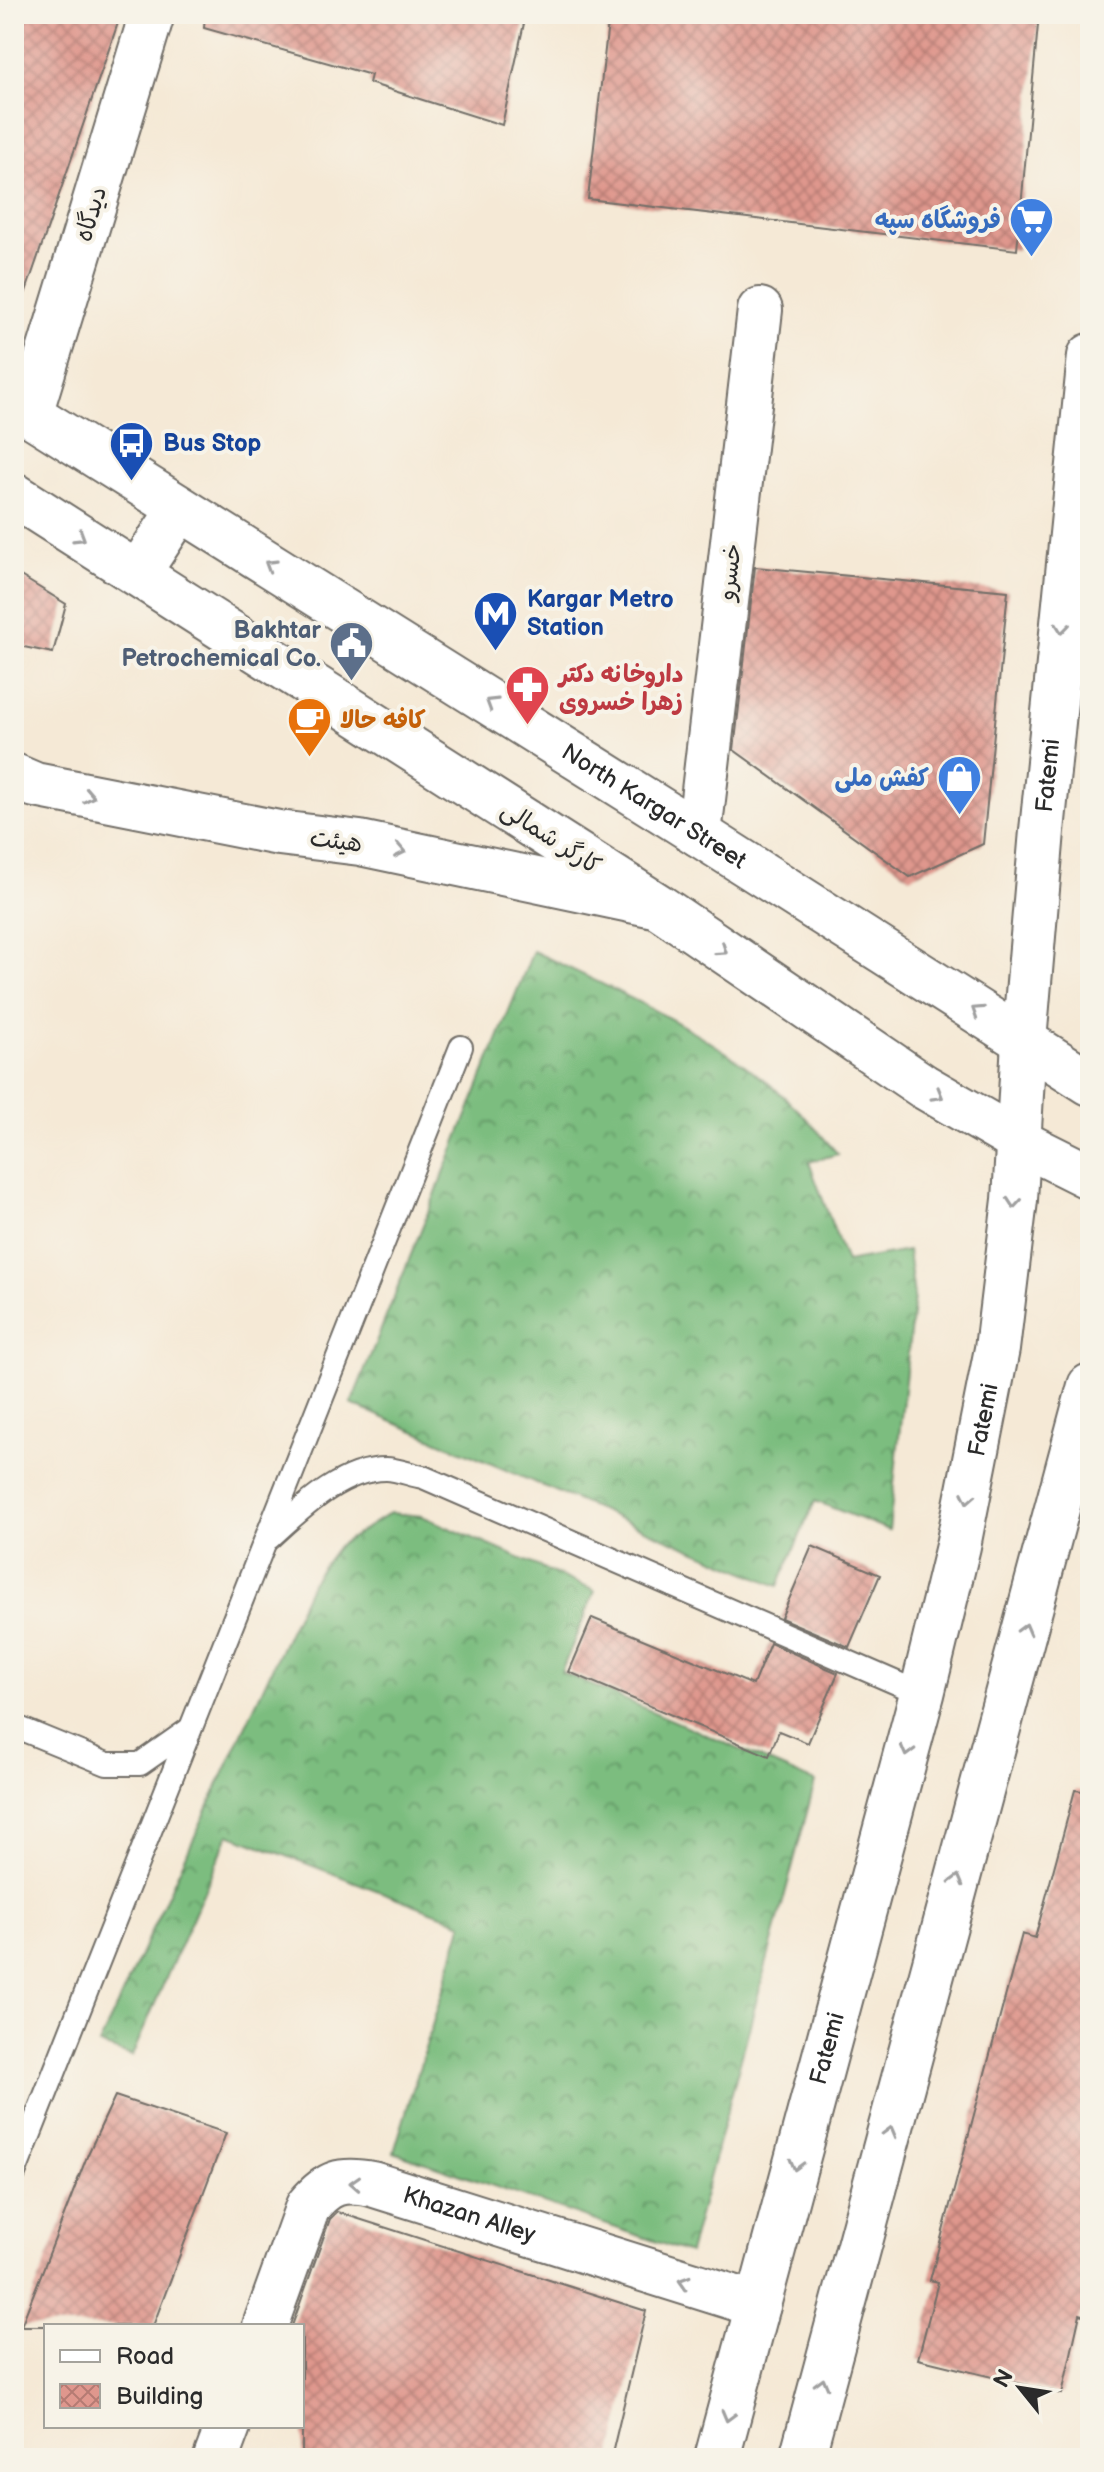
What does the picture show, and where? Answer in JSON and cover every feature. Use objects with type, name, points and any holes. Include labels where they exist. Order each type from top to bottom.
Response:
[{"type":"main road","name":"دیدگاه","points":[[22,409],[152,14]]},
{"type":"main road","name":"خسرو","points":[[699,834],[760,310]]},
{"type":"main road","name":"Fatemi","points":[[717,2458],[922,1694],[958,1546],[997,1349],[1008,1267],[1042,831],[1090,356]]},
{"type":"main road","name":"North Kargar Street","points":[[22,409],[1090,1083]]},
{"type":"main road","name":"کارگر شمالی","points":[[14,495],[658,906],[923,1086],[1018,1141],[1090,1177]]},
{"type":"main road","points":[[138,573],[180,509]]},
{"type":"main road","name":"هیئت","points":[[14,776],[35,785],[231,825],[360,843],[658,906]]},
{"type":"main road","points":[[802,2458],[1090,1386]]},
{"type":"main road","name":"Khazan Alley","points":[[266,2324],[308,2206],[321,2190],[335,2183],[353,2180],[758,2305]]},
{"type":"main road","points":[[216,2458],[227,2428]]},
{"type":"lane","points":[[14,2174],[461,1047]]},
{"type":"lane","points":[[265,1542],[312,1499],[359,1475],[385,1469],[423,1477],[922,1694]]},
{"type":"lane","points":[[14,1726],[107,1764],[140,1764],[191,1728]]},
{"type":"green space","points":[[533,951],[636,1001],[705,1039],[768,1083],[802,1113],[838,1154],[809,1162],[846,1262],[908,1251],[914,1296],[889,1530],[815,1501],[778,1586],[351,1404]]},
{"type":"green space","points":[[390,1513],[422,1516],[595,1591],[561,1672],[815,1782],[689,2253],[394,2152],[463,1923],[229,1834],[132,2056],[99,2045],[312,1581],[338,1546]]},
{"type":"building","points":[[14,14],[121,14],[21,306],[14,305]]},
{"type":"building","points":[[205,14],[526,14],[502,125],[369,83],[371,75],[204,28]]},
{"type":"building","points":[[609,14],[1039,14],[1017,250],[588,199]]},
{"type":"building","points":[[755,567],[1008,591],[983,844],[910,877],[734,750]]},
{"type":"building","points":[[14,572],[66,604],[53,653],[14,645]]},
{"type":"building","points":[[812,1546],[880,1575],[849,1647],[781,1618]]},
{"type":"building","points":[[592,1618],[753,1685],[770,1643],[838,1673],[808,1743],[779,1731],[769,1756],[569,1672]]},
{"type":"building","points":[[1075,1790],[1090,1792],[1090,2317],[1080,2314],[1062,2394],[918,2359],[938,2282],[930,2280],[1022,1934],[1035,1938]]},
{"type":"building","points":[[115,2096],[226,2133],[154,2324],[21,2326],[88,2154]]},
{"type":"building","points":[[337,2212],[646,2311],[611,2458],[302,2458],[304,2324],[293,2324],[330,2219]]},
{"type":"place","name":"فروشگاه سپه","points":[[1032,259]]},
{"type":"place","name":"Bus Stop","points":[[132,482]]},
{"type":"place","name":"Kargar Metro Station","points":[[496,652]]},
{"type":"place","name":"Bakhtar Petrochemical Co.","points":[[352,683]]},
{"type":"place","name":"داروخانه دکتر زهرا خسروی","points":[[528,727]]},
{"type":"place","name":"کافه حالا","points":[[309,759]]},
{"type":"place","name":"کفش ملی","points":[[960,817]]}]
